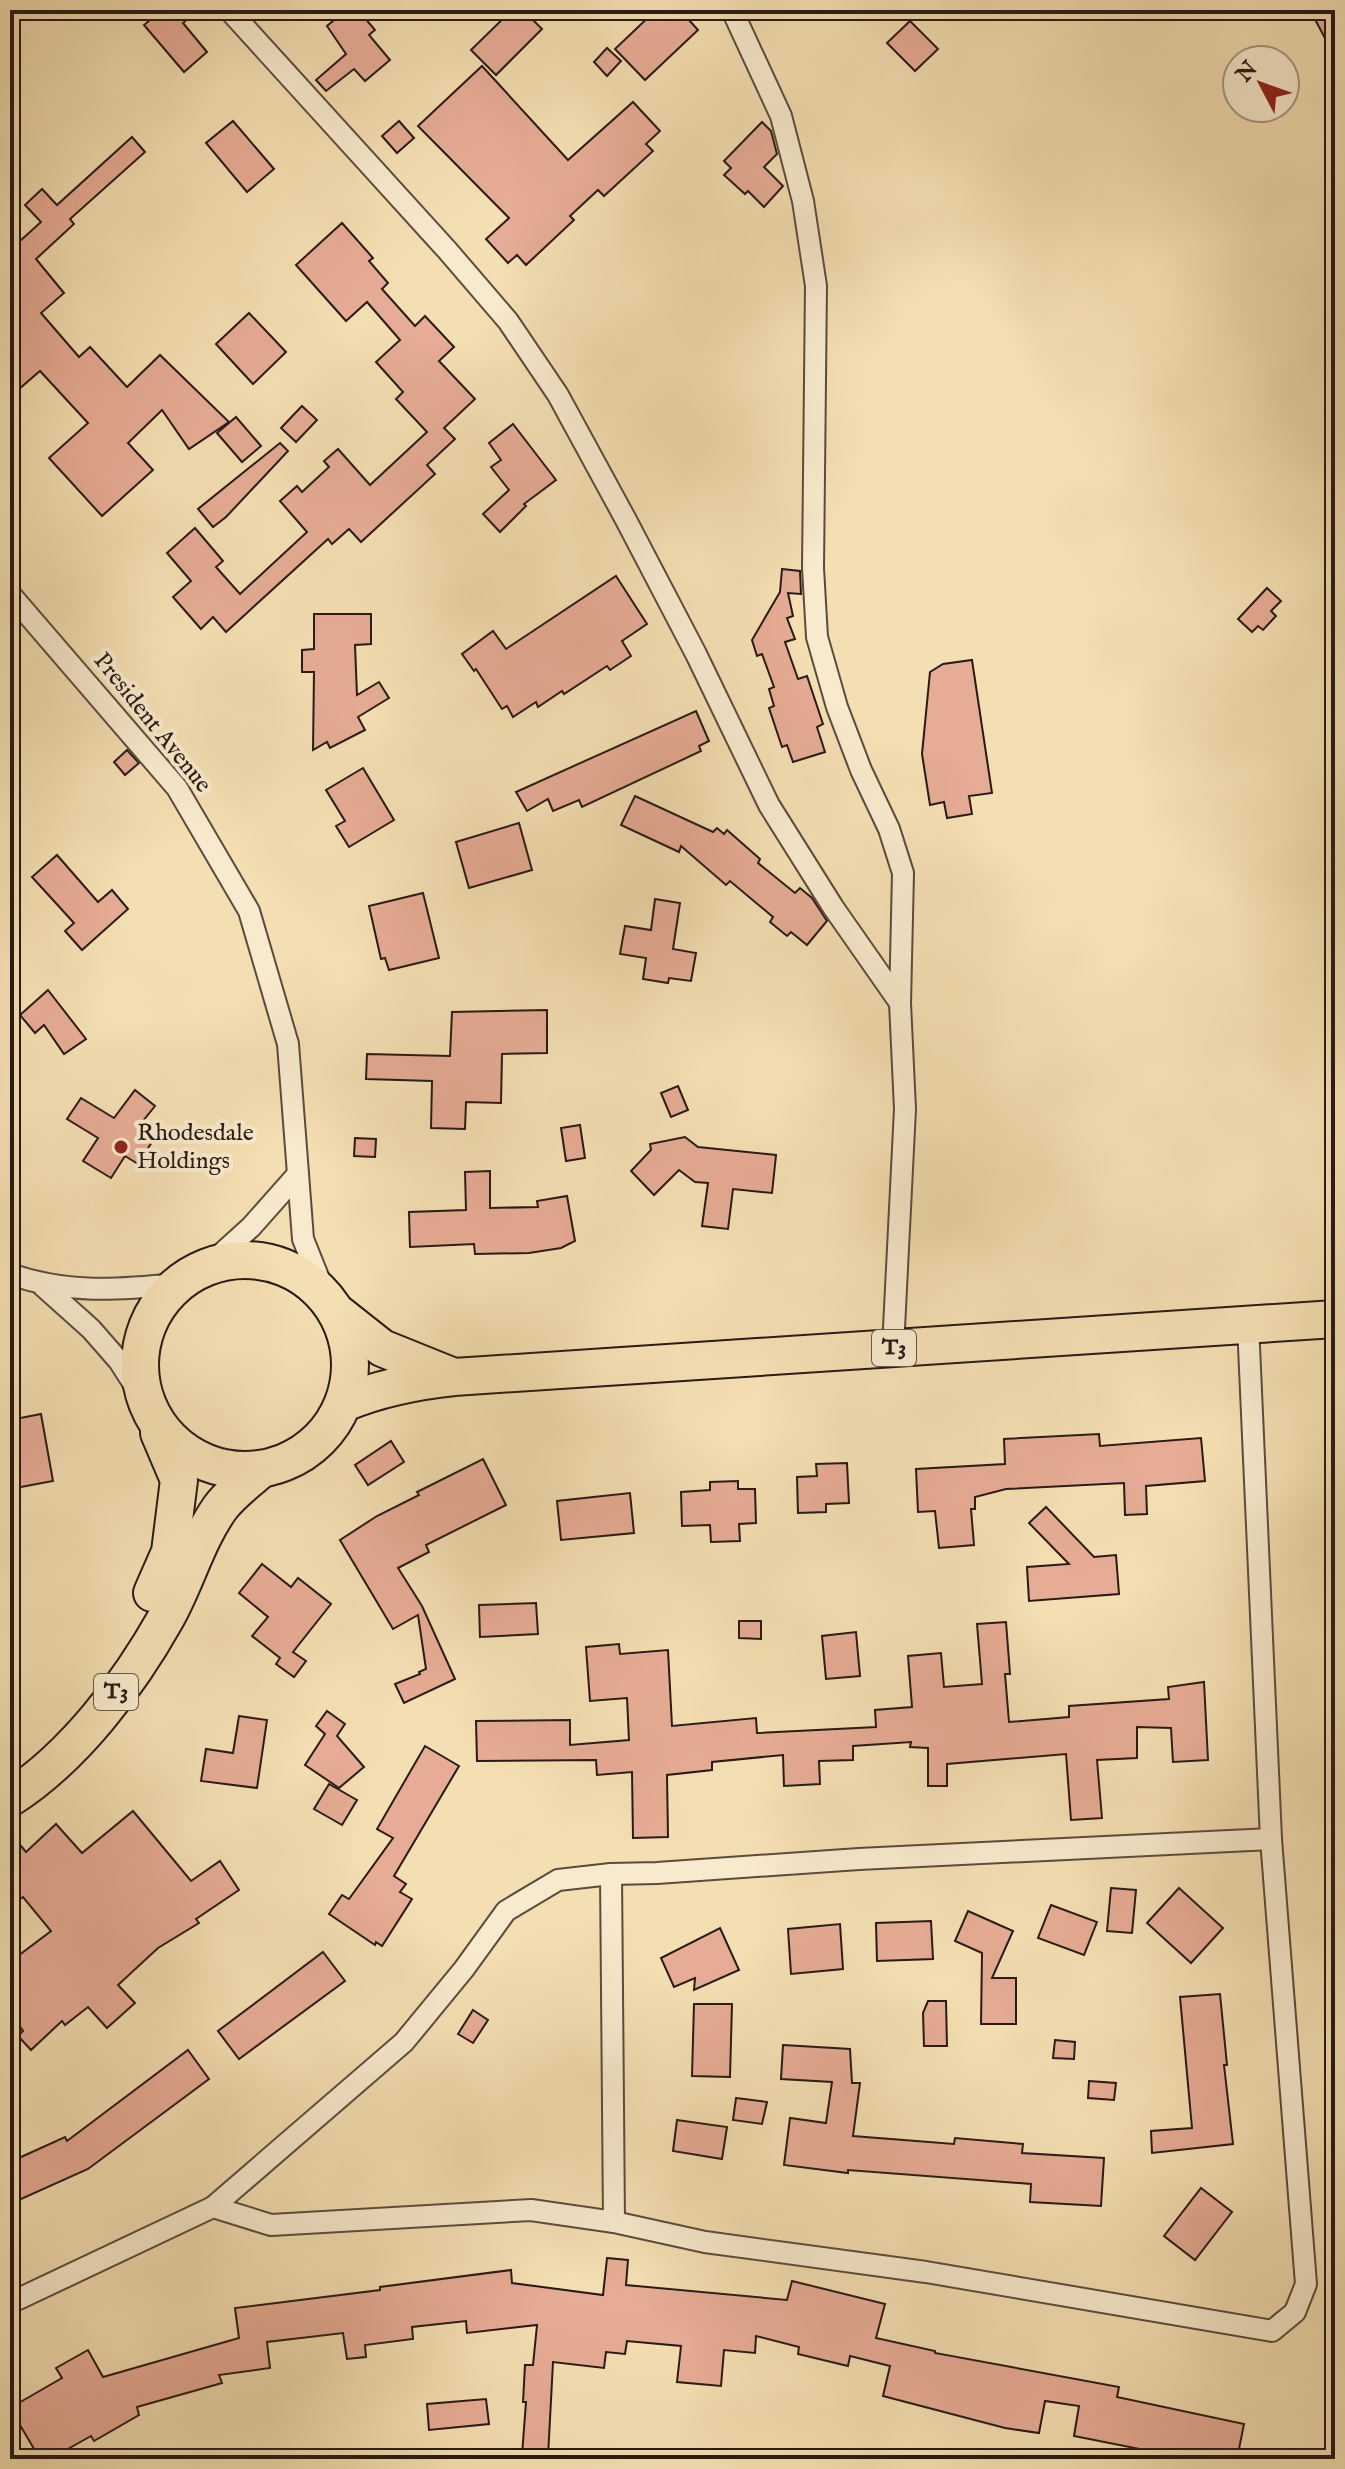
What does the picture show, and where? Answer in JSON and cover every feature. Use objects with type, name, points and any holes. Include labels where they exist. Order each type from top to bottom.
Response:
[{"type":"highway","name":"T3","points":[[10,1770],[60,1725],[117,1652],[146,1605],[170,1552],[179,1480],[150,1412],[139,1371],[142,1339],[155,1309],[177,1284],[209,1265],[240,1259],[272,1261],[301,1274],[382,1348],[454,1377]]},
{"type":"highway","name":"T3","points":[[150,1412],[174,1444],[200,1461],[229,1470],[260,1470],[287,1462],[311,1448],[330,1428],[344,1403],[351,1373],[349,1343],[332,1304]]},
{"type":"highway","name":"T3","points":[[344,1403],[375,1390],[454,1377],[1335,1319]]},
{"type":"highway","name":"T3","points":[[10,1798],[27,1787],[77,1742],[137,1666],[167,1616],[220,1507],[260,1470]]},
{"type":"street","points":[[229,10],[508,321],[558,395],[626,520],[696,654],[769,805],[833,907],[900,1003]]},
{"type":"street","points":[[732,10],[781,116],[803,201],[816,286],[813,568],[817,637],[837,707],[861,770],[889,829],[903,873],[900,1003],[905,1109],[893,1348]]},
{"type":"street","name":"President Avenue","points":[[10,594],[177,788],[249,911],[288,1044],[303,1239],[332,1304]]},
{"type":"street","points":[[209,1265],[251,1227],[298,1174]]},
{"type":"street","points":[[10,1274],[43,1286],[113,1290],[177,1284]]},
{"type":"street","points":[[43,1286],[91,1329],[119,1361],[150,1412]]},
{"type":"street","points":[[213,2207],[271,2225],[531,2210],[614,2222],[705,2242],[926,2272],[1272,2331],[1295,2312],[1306,2284],[1271,1839],[1248,1324]]},
{"type":"street","points":[[10,2303],[213,2207],[404,2042],[464,1969],[506,1911],[558,1880],[611,1874],[1271,1839]]},
{"type":"street","points":[[611,1874],[614,2222]]},
{"type":"building","points":[[162,10],[198,10],[183,23],[207,52],[184,72],[144,25]]},
{"type":"building","points":[[346,10],[358,10],[375,30],[369,35],[390,60],[365,81],[354,69],[326,91],[316,80],[346,54],[327,26]]},
{"type":"building","points":[[512,10],[523,10],[542,29],[496,75],[471,50]]},
{"type":"building","points":[[656,10],[680,10],[698,30],[645,80],[615,49]]},
{"type":"building","points":[[1310,10],[1335,10],[1335,57]]},
{"type":"building","points":[[910,21],[938,49],[915,71],[887,43]]},
{"type":"building","points":[[607,48],[621,61],[607,76],[594,62]]},
{"type":"building","points":[[482,66],[568,160],[633,102],[660,131],[646,144],[653,151],[604,196],[598,190],[570,216],[574,220],[526,265],[517,255],[508,263],[486,239],[509,218],[418,126]]},
{"type":"building","points":[[233,121],[274,169],[247,192],[206,143]]},
{"type":"building","points":[[399,121],[414,138],[397,153],[382,136]]},
{"type":"building","points":[[762,122],[771,131],[777,154],[764,167],[783,186],[764,207],[748,191],[745,194],[724,175],[731,168],[724,161]]},
{"type":"building","points":[[132,137],[145,152],[70,219],[74,224],[36,259],[64,293],[41,313],[79,357],[90,347],[127,387],[160,355],[229,422],[189,449],[162,410],[128,443],[153,470],[102,516],[49,458],[88,423],[40,371],[19,389],[10,379],[10,250],[41,222],[25,205],[42,189],[57,205]]},
{"type":"building","points":[[342,223],[373,258],[369,261],[388,283],[382,289],[415,326],[425,316],[454,347],[439,361],[475,399],[444,428],[455,439],[427,465],[435,474],[361,542],[349,529],[332,544],[328,539],[226,632],[213,617],[201,629],[173,597],[191,581],[167,553],[195,528],[223,561],[216,567],[240,594],[307,532],[280,501],[297,486],[302,492],[329,467],[324,461],[338,449],[370,485],[427,432],[396,399],[403,392],[376,362],[400,340],[367,302],[346,321],[296,265]]},
{"type":"building","points":[[249,313],[286,352],[253,384],[216,344]]},
{"type":"building","points":[[302,406],[317,420],[296,442],[281,428]]},
{"type":"building","points":[[236,417],[261,446],[242,462],[217,433]]},
{"type":"building","points":[[513,424],[556,480],[524,504],[526,506],[500,532],[483,514],[509,490],[491,467],[501,460],[489,443]]},
{"type":"building","points":[[280,443],[288,451],[213,527],[198,509]]},
{"type":"building","points":[[782,569],[800,571],[801,594],[788,593],[793,616],[787,618],[795,639],[785,642],[798,679],[807,676],[823,724],[817,727],[825,752],[793,762],[787,745],[782,747],[769,708],[774,706],[769,689],[774,687],[762,654],[757,656],[752,640],[780,592]]},
{"type":"building","points":[[616,576],[647,624],[622,641],[631,656],[610,670],[607,666],[538,707],[536,702],[513,717],[507,706],[502,709],[476,669],[474,671],[462,654],[493,631],[506,649]]},
{"type":"building","points":[[1267,588],[1281,601],[1271,611],[1276,616],[1263,630],[1258,626],[1252,632],[1238,619]]},
{"type":"building","points":[[314,614],[371,614],[371,644],[355,645],[357,695],[379,682],[389,698],[358,717],[365,730],[330,748],[327,742],[313,750],[314,672],[302,672],[302,650],[314,649]]},
{"type":"building","points":[[972,660],[992,793],[969,796],[972,814],[947,818],[944,802],[930,805],[922,754],[930,672],[943,664]]},
{"type":"building","points":[[696,711],[709,741],[699,746],[701,751],[582,807],[579,800],[553,811],[548,799],[527,811],[516,792]]},
{"type":"building","points":[[127,750],[139,763],[125,775],[114,762]]},
{"type":"building","points":[[363,768],[394,820],[349,847],[336,826],[345,821],[326,790]]},
{"type":"building","points":[[635,796],[713,832],[717,828],[724,834],[727,830],[760,859],[758,863],[795,893],[800,888],[812,898],[827,921],[807,945],[791,932],[787,936],[770,922],[773,917],[730,881],[726,885],[681,846],[679,852],[621,825]]},
{"type":"building","points":[[519,823],[532,870],[469,888],[456,842]]},
{"type":"building","points":[[57,855],[98,902],[112,890],[128,909],[82,950],[65,931],[74,923],[32,877]]},
{"type":"building","points":[[423,893],[439,958],[389,970],[385,958],[381,959],[369,906]]},
{"type":"building","points":[[655,899],[680,903],[673,949],[696,953],[691,981],[669,978],[668,983],[643,979],[646,958],[620,954],[625,926],[651,930]]},
{"type":"building","points":[[48,990],[86,1039],[64,1054],[44,1025],[35,1033],[20,1015]]},
{"type":"building","points":[[547,1010],[547,1053],[502,1054],[501,1103],[466,1102],[465,1129],[431,1128],[432,1081],[366,1079],[367,1054],[450,1056],[452,1012]]},
{"type":"building","points":[[678,1086],[688,1110],[671,1117],[661,1093]]},
{"type":"building","name":"Rhodesdale Holdings","points":[[135,1090],[155,1106],[143,1121],[159,1131],[138,1164],[125,1156],[111,1178],[83,1161],[98,1138],[67,1119],[81,1098],[114,1118]]},
{"type":"building","points":[[580,1125],[585,1158],[566,1161],[561,1128]]},
{"type":"building","points":[[685,1137],[698,1147],[776,1155],[772,1193],[733,1189],[728,1229],[702,1226],[708,1183],[695,1182],[679,1170],[654,1195],[631,1171],[651,1150],[650,1144]]},
{"type":"building","points":[[355,1138],[376,1139],[375,1157],[354,1156]]},
{"type":"building","points":[[490,1171],[490,1208],[538,1207],[537,1201],[567,1196],[575,1241],[561,1248],[529,1253],[475,1254],[474,1244],[410,1247],[409,1212],[466,1210],[465,1172]]},
{"type":"building","points":[[41,1414],[53,1481],[10,1489],[10,1420]]},
{"type":"building","points":[[1099,1434],[1100,1446],[1201,1438],[1205,1481],[1146,1486],[1147,1514],[1125,1515],[1124,1483],[1006,1489],[975,1497],[975,1509],[971,1509],[974,1545],[939,1548],[935,1511],[918,1512],[916,1469],[1005,1464],[1004,1439]]},
{"type":"building","points":[[391,1441],[404,1462],[368,1485],[355,1465]]},
{"type":"building","points":[[483,1459],[506,1505],[426,1545],[429,1552],[398,1568],[422,1606],[455,1679],[404,1703],[395,1684],[426,1669],[418,1615],[393,1629],[340,1540],[377,1516],[419,1495],[417,1492]]},
{"type":"building","points":[[847,1463],[849,1503],[826,1504],[826,1512],[798,1513],[797,1477],[817,1476],[816,1464]]},
{"type":"building","points":[[738,1481],[738,1489],[755,1489],[756,1523],[739,1524],[740,1541],[711,1542],[710,1525],[682,1526],[681,1492],[710,1490],[710,1482]]},
{"type":"building","points":[[630,1493],[634,1533],[561,1540],[557,1501]]},
{"type":"building","points":[[1046,1507],[1094,1557],[1116,1555],[1119,1594],[1029,1601],[1027,1567],[1069,1564],[1029,1523]]},
{"type":"building","points":[[262,1564],[291,1587],[298,1578],[331,1604],[293,1652],[306,1661],[294,1677],[276,1664],[280,1658],[252,1636],[268,1617],[239,1593]]},
{"type":"building","points":[[536,1603],[538,1634],[480,1637],[479,1605]]},
{"type":"building","points":[[739,1621],[761,1621],[761,1639],[739,1638]]},
{"type":"building","points":[[1006,1622],[1010,1674],[1005,1674],[1009,1722],[1069,1717],[1069,1706],[1169,1699],[1168,1687],[1204,1682],[1208,1760],[1173,1762],[1171,1728],[1137,1727],[1137,1758],[1097,1760],[1102,1818],[1071,1820],[1066,1754],[947,1764],[947,1786],[928,1786],[928,1748],[910,1747],[911,1742],[853,1746],[853,1760],[819,1761],[820,1784],[784,1786],[783,1755],[712,1762],[712,1770],[667,1775],[668,1837],[633,1838],[632,1772],[597,1775],[596,1760],[477,1761],[476,1721],[570,1720],[570,1745],[629,1740],[627,1698],[590,1701],[586,1647],[619,1644],[620,1654],[668,1650],[672,1726],[756,1718],[757,1733],[876,1727],[875,1710],[912,1707],[908,1656],[941,1653],[944,1687],[982,1684],[977,1624]]},
{"type":"building","points":[[856,1632],[860,1676],[826,1679],[822,1636]]},
{"type":"building","points":[[327,1711],[345,1724],[337,1736],[364,1767],[339,1788],[305,1765],[325,1734],[316,1726]]},
{"type":"building","points":[[239,1716],[267,1720],[257,1788],[201,1781],[206,1749],[233,1753]]},
{"type":"building","points":[[425,1746],[459,1766],[394,1876],[406,1884],[400,1892],[412,1899],[382,1946],[376,1942],[375,1945],[329,1914],[342,1895],[349,1899],[393,1838],[377,1829]]},
{"type":"building","points":[[329,1784],[357,1800],[342,1825],[314,1809]]},
{"type":"building","points":[[133,1811],[191,1881],[220,1861],[239,1890],[196,1919],[199,1923],[158,1948],[118,1985],[135,2003],[107,2028],[88,2007],[65,2025],[62,2021],[31,2050],[18,2036],[23,2031],[10,2013],[10,1962],[51,1931],[23,1897],[19,1900],[10,1888],[10,1855],[21,1846],[26,1852],[56,1824],[82,1853]]},
{"type":"building","points":[[1111,1888],[1136,1890],[1132,1933],[1107,1931]]},
{"type":"building","points":[[1179,1888],[1223,1928],[1191,1963],[1147,1923]]},
{"type":"building","points":[[1051,1905],[1097,1922],[1084,1955],[1038,1938]]},
{"type":"building","points":[[968,1911],[1013,1931],[992,1978],[1016,1978],[1016,2024],[981,2024],[982,1953],[955,1941]]},
{"type":"building","points":[[931,1921],[933,1959],[877,1961],[876,1923]]},
{"type":"building","points":[[840,1924],[843,1969],[791,1974],[788,1929]]},
{"type":"building","points":[[720,1928],[739,1970],[694,1990],[695,1978],[674,1987],[661,1958]]},
{"type":"building","points":[[323,1952],[345,1981],[239,2059],[218,2031]]},
{"type":"building","points":[[1220,1994],[1233,2144],[1152,2153],[1151,2131],[1192,2128],[1180,1997]]},
{"type":"building","points":[[928,2001],[946,2001],[947,2046],[924,2046],[923,2013]]},
{"type":"building","points":[[694,2004],[732,2004],[730,2077],[692,2076]]},
{"type":"building","points":[[473,2010],[488,2020],[473,2043],[458,2034]]},
{"type":"building","points":[[1055,2040],[1075,2042],[1074,2059],[1053,2058]]},
{"type":"building","points":[[783,2045],[850,2049],[852,2083],[860,2083],[853,2136],[954,2144],[955,2138],[1023,2144],[1022,2153],[1104,2158],[1101,2206],[1030,2202],[1031,2184],[848,2170],[848,2173],[784,2165],[790,2118],[826,2123],[832,2082],[781,2079]]},
{"type":"building","points":[[188,2050],[209,2079],[88,2169],[10,2204],[10,2162],[65,2137],[67,2141]]},
{"type":"building","points":[[1089,2081],[1116,2083],[1114,2100],[1088,2098]]},
{"type":"building","points":[[736,2098],[767,2102],[762,2124],[733,2120]]},
{"type":"building","points":[[677,2120],[727,2127],[722,2159],[673,2151]]},
{"type":"building","points":[[1201,2188],[1232,2212],[1195,2260],[1164,2236]]},
{"type":"building","points":[[607,2258],[628,2260],[626,2285],[787,2300],[792,2281],[885,2304],[876,2338],[935,2353],[1119,2387],[1117,2397],[1244,2424],[1237,2459],[1190,2459],[1074,2436],[1079,2406],[1045,2401],[1039,2433],[1005,2428],[883,2396],[890,2366],[850,2356],[848,2366],[798,2354],[799,2347],[756,2336],[755,2353],[724,2350],[721,2386],[677,2382],[681,2346],[627,2341],[625,2354],[606,2352],[604,2368],[553,2362],[548,2457],[522,2455],[525,2365],[533,2365],[537,2325],[467,2333],[466,2321],[412,2327],[413,2339],[365,2345],[366,2357],[347,2359],[343,2333],[267,2342],[270,2368],[219,2375],[222,2383],[137,2407],[139,2415],[94,2441],[91,2436],[50,2459],[40,2459],[10,2408],[62,2378],[56,2368],[88,2350],[103,2377],[239,2338],[235,2308],[511,2270],[512,2283],[603,2295]]},
{"type":"building","points":[[486,2399],[489,2424],[429,2430],[427,2404]]},
{"type":"place","name":"Rhodesdale Holdings","points":[[121,1147]]}]
